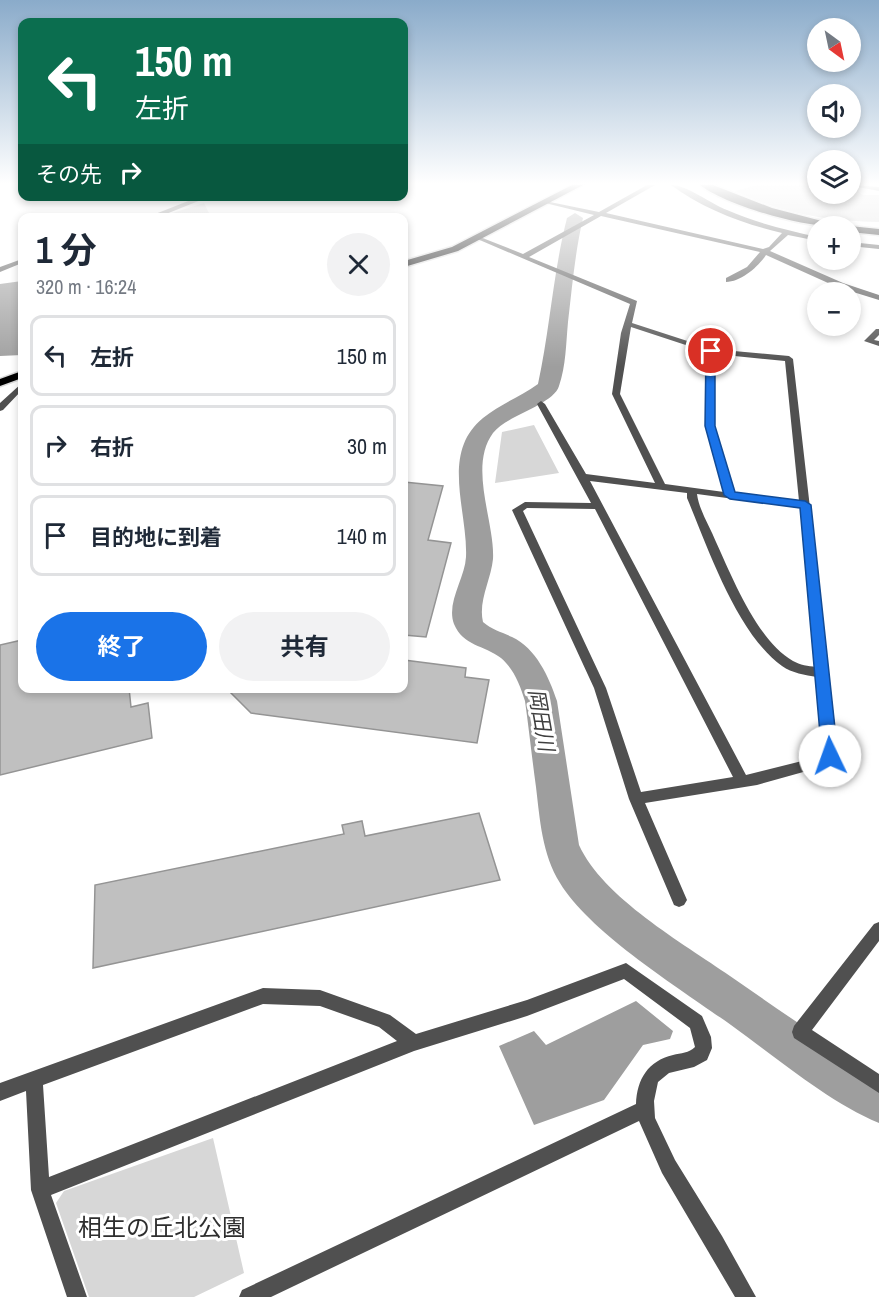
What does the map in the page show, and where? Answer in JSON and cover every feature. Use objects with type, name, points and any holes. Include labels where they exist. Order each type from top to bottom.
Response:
[{"type":"main road","points":[[408,263],[459,246]]},
{"type":"main road","points":[[0,383],[18,376]]},
{"type":"street","points":[[496,246],[634,303],[628,324],[616,394],[661,486]]},
{"type":"street","points":[[524,257],[545,246]]},
{"type":"street","points":[[742,246],[764,250],[840,285],[879,298]]},
{"type":"street","points":[[764,250],[773,246]]},
{"type":"street","points":[[729,280],[753,266],[763,255],[764,250]]},
{"type":"street","points":[[0,270],[18,263]]},
{"type":"street","points":[[628,324],[711,351],[789,359],[831,753],[827,760],[742,781],[636,799]]},
{"type":"street","points":[[879,331],[868,341],[879,344]]},
{"type":"street","points":[[711,351],[710,426],[730,495]]},
{"type":"street","points":[[0,408],[18,390]]},
{"type":"street","points":[[541,404],[583,477],[596,506],[742,781]]},
{"type":"street","points":[[583,477],[805,505]]},
{"type":"street","points":[[692,491],[692,498],[749,621],[783,661],[795,668],[823,673]]},
{"type":"street","points":[[596,506],[525,505],[517,510],[600,688],[636,799],[679,900]]},
{"type":"street","points":[[879,930],[800,1032],[879,1084]]},
{"type":"street","points":[[40,1190],[414,1043],[527,1008],[626,971],[696,1022],[702,1033],[704,1045],[700,1054],[688,1062],[661,1067],[651,1076],[646,1090],[645,1109],[656,1143],[746,1297]]},
{"type":"street","points":[[0,1092],[263,996],[320,998],[384,1021],[414,1043]]},
{"type":"street","points":[[34,1080],[40,1190],[77,1297]]},
{"type":"street","points":[[249,1297],[645,1109]]},
{"type":"green space","points":[[534,425],[559,473],[495,483],[502,432]]},
{"type":"green space","name":"相生の丘北公園","points":[[213,1138],[244,1273],[194,1297],[89,1297],[56,1203],[64,1191]]},
{"type":"shaded area","points":[[18,282],[18,355],[0,356],[0,284]]},
{"type":"shaded area","points":[[636,1001],[673,1031],[670,1039],[643,1045],[604,1100],[534,1125],[499,1046],[534,1031],[546,1045]]},
{"type":"building","points":[[408,482],[443,486],[428,540],[451,543],[426,637],[408,635]]},
{"type":"building","points":[[18,641],[18,693],[130,693],[131,707],[148,703],[152,738],[0,775],[0,645]]},
{"type":"building","points":[[408,661],[466,668],[465,677],[489,680],[477,743],[251,713],[231,693],[408,693]]},
{"type":"building","points":[[479,813],[500,880],[93,968],[95,885],[344,834],[342,825],[362,821],[365,836]]},
{"type":"waterway","name":"岡田川","points":[[568,246],[555,352],[548,387],[486,427],[474,452],[471,493],[479,562],[467,611],[469,624],[480,635],[503,645],[517,655],[528,669],[541,701],[561,845],[573,872],[585,886],[608,910],[651,944],[821,1064],[879,1101]]},
{"type":"route","points":[[711,351],[710,426],[730,495],[805,505],[830,756]]}]
